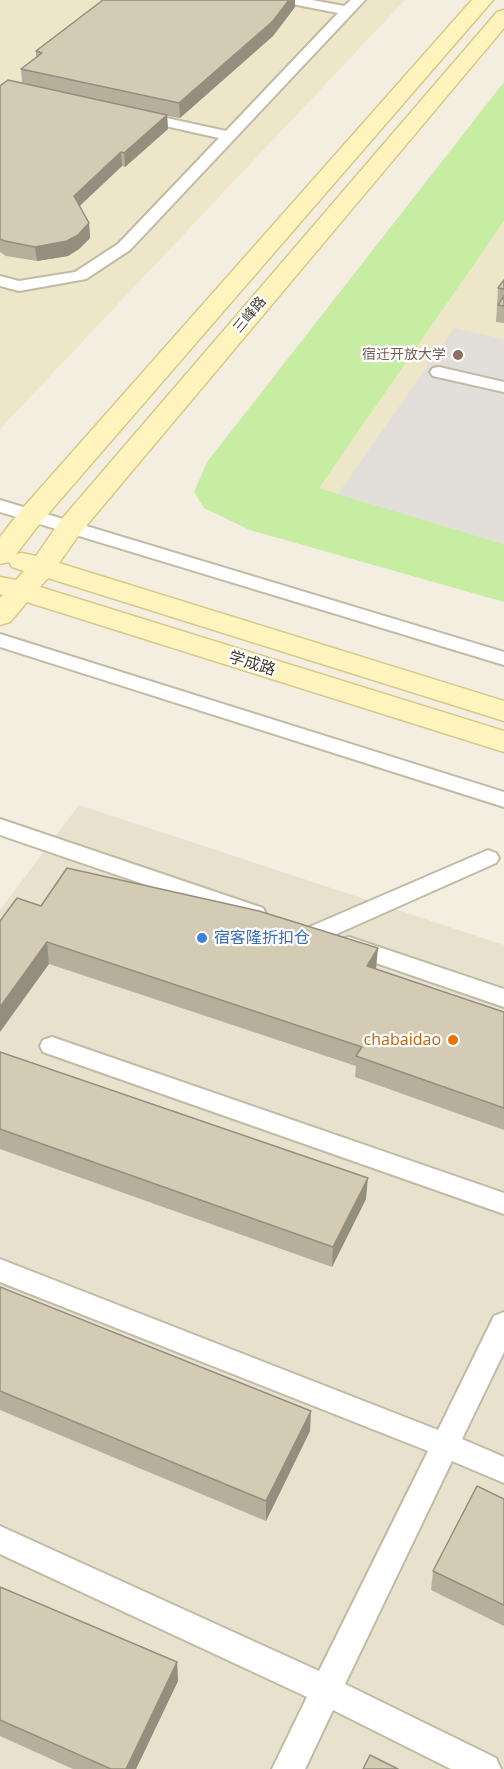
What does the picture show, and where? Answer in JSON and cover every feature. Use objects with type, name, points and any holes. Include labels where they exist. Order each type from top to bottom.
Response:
[{"type":"main road","name":"三峰路","points":[[0,555],[31,516],[483,0]]},
{"type":"main road","name":"三峰路","points":[[0,616],[10,588],[42,567],[71,526],[504,16]]},
{"type":"main road","name":"学成路","points":[[0,555],[504,711]]},
{"type":"main road","name":"学成路","points":[[10,588],[504,742]]},
{"type":"lane","points":[[292,0],[353,6]]},
{"type":"lane","points":[[0,281],[19,286],[80,276],[124,247],[353,6]]},
{"type":"lane","points":[[126,113],[230,136]]},
{"type":"lane","points":[[439,372],[504,387]]},
{"type":"lane","points":[[0,506],[504,659]]},
{"type":"lane","points":[[0,640],[504,800]]},
{"type":"lane","points":[[0,827],[271,919]]},
{"type":"lane","points":[[315,934],[488,858]]},
{"type":"lane","points":[[293,927],[504,998]]},
{"type":"lane","points":[[52,1046],[504,1204]]},
{"type":"lane","points":[[0,1270],[504,1470]]},
{"type":"lane","points":[[288,1769],[504,1324]]},
{"type":"lane","points":[[0,1540],[326,1690],[485,1769]]},
{"type":"shaded area","points":[[0,0],[405,0],[0,429]]},
{"type":"shaded area","name":"宿迁开放大学","points":[[504,221],[504,544],[319,488]]},
{"type":"shaded area","name":"宿迁开放大学","points":[[454,328],[504,339],[504,544],[338,494]]},
{"type":"shaded area","points":[[79,805],[504,945],[504,1769],[0,1769],[0,910]]},
{"type":"green space","points":[[504,82],[504,221],[319,488],[504,544],[504,602],[250,530],[204,508],[194,492],[207,462]]},
{"type":"building","points":[[103,0],[289,0],[273,21],[179,103],[21,69],[42,53],[36,51]]},
{"type":"building","points":[[8,80],[167,115],[124,153],[121,152],[74,196],[89,223],[78,235],[67,241],[35,247],[0,239],[0,86]]},
{"type":"building","points":[[504,280],[504,289],[498,288]]},
{"type":"building","points":[[504,296],[504,306],[498,305]]},
{"type":"building","points":[[67,868],[259,911],[378,948],[367,966],[504,1012],[504,1108],[356,1056],[362,1047],[47,942],[0,1007],[0,921],[17,898],[41,906]]},
{"type":"building","points":[[0,1052],[368,1178],[333,1247],[0,1129]]},
{"type":"building","points":[[0,1287],[311,1411],[266,1501],[0,1391]]},
{"type":"building","points":[[477,1486],[504,1499],[504,1605],[433,1571]]},
{"type":"building","points":[[0,1587],[177,1662],[126,1769],[111,1769],[0,1720]]},
{"type":"building","points":[[370,1755],[398,1769],[363,1769]]},
{"type":"place","name":"宿迁开放大学","points":[[458,355]]},
{"type":"place","name":"宿客隆折扣仓","points":[[202,938]]},
{"type":"place","name":"chabaidao","points":[[453,1040]]}]
